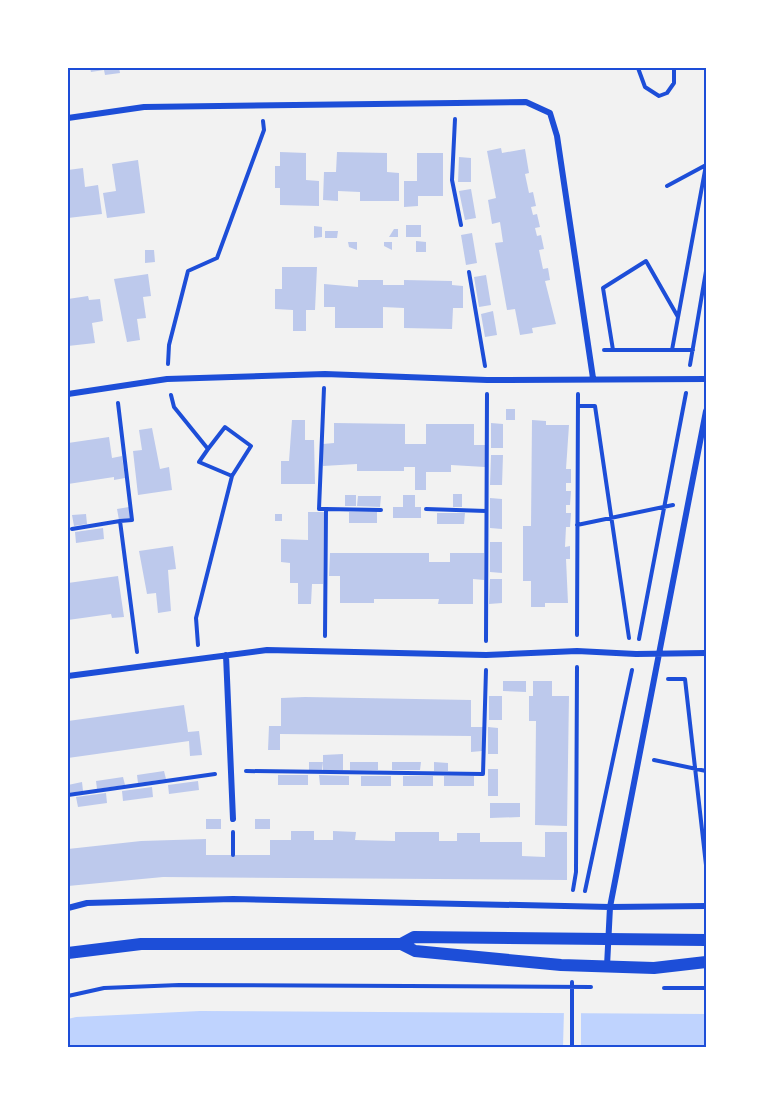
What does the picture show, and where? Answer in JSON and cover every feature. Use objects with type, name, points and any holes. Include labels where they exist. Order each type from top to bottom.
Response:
[{"type":"main road","points":[[401,944],[414,937],[706,940]]},
{"type":"main road","points":[[68,953],[141,944],[401,944],[415,951],[516,962],[654,968],[706,962]]},
{"type":"street","points":[[68,118],[144,107],[526,102],[550,113],[557,136],[593,378]]},
{"type":"street","points":[[68,394],[167,379],[325,374],[487,380],[706,379]]},
{"type":"street","points":[[607,966],[610,907],[656,679],[706,411]]},
{"type":"street","points":[[68,676],[267,650],[486,655],[577,651],[633,654],[706,653]]},
{"type":"street","points":[[226,655],[233,819]]},
{"type":"street","points":[[68,908],[87,903],[233,899],[610,907],[706,906]]},
{"type":"path","points":[[638,68],[645,87],[659,96],[667,93],[674,83],[674,68]]},
{"type":"path","points":[[456,103],[452,180],[460,225]]},
{"type":"path","points":[[208,449],[174,407],[167,379],[168,345],[188,271],[217,258],[264,130],[262,106]]},
{"type":"path","points":[[668,186],[706,165]]},
{"type":"path","points":[[672,350],[706,165]]},
{"type":"path","points":[[613,350],[603,288],[646,261],[678,318]]},
{"type":"path","points":[[582,905],[663,507],[706,271]]},
{"type":"path","points":[[68,795],[231,771],[483,774],[487,380],[469,272]]},
{"type":"path","points":[[589,351],[693,350]]},
{"type":"path","points":[[325,374],[319,509],[381,510]]},
{"type":"path","points":[[72,529],[132,520],[116,387]]},
{"type":"path","points":[[578,406],[595,406],[633,654]]},
{"type":"path","points":[[199,658],[196,618],[232,476],[251,446],[225,427],[199,462],[232,476]]},
{"type":"path","points":[[577,525],[690,502]]},
{"type":"path","points":[[325,652],[326,509]]},
{"type":"path","points":[[426,509],[486,511]]},
{"type":"path","points":[[120,521],[139,667]]},
{"type":"path","points":[[656,679],[685,679],[706,865]]},
{"type":"path","points":[[640,757],[706,771]]},
{"type":"path","points":[[68,996],[105,988],[179,985],[594,987]]},
{"type":"path","points":[[572,987],[572,1047]]},
{"type":"path","points":[[662,988],[706,988]]},
{"type":"water","points":[[200,1011],[706,1014],[706,1047],[68,1048],[68,1019]]},
{"type":"pier","points":[[564,1010],[581,1010],[581,1048],[563,1047]]},
{"type":"building","points":[[90,68],[119,68],[120,73],[105,75],[104,70],[91,72]]},
{"type":"building","points":[[501,148],[502,153],[525,149],[529,173],[525,174],[529,193],[533,192],[536,206],[531,207],[533,215],[537,214],[540,227],[535,228],[537,236],[541,235],[544,249],[539,250],[543,269],[548,268],[550,280],[545,281],[556,324],[532,328],[533,333],[520,335],[515,309],[507,310],[495,243],[503,242],[500,222],[492,224],[488,200],[496,198],[487,151]]},
{"type":"building","points":[[280,152],[306,153],[306,180],[319,181],[319,206],[280,205],[280,188],[275,188],[275,166],[280,166]]},
{"type":"building","points":[[337,152],[387,153],[387,172],[399,173],[399,201],[360,201],[360,192],[338,191],[338,201],[323,200],[324,172],[336,172]]},
{"type":"building","points":[[417,153],[443,153],[443,196],[418,196],[418,206],[404,207],[404,181],[417,181]]},
{"type":"building","points":[[459,157],[471,158],[471,182],[458,182]]},
{"type":"building","points":[[138,160],[145,213],[107,218],[103,193],[116,191],[112,164]]},
{"type":"building","points":[[83,168],[85,187],[98,185],[102,214],[68,218],[68,170]]},
{"type":"building","points":[[471,189],[476,218],[465,220],[459,191]]},
{"type":"building","points":[[406,225],[421,225],[421,237],[406,237]]},
{"type":"building","points":[[314,226],[322,227],[322,237],[314,238]]},
{"type":"building","points":[[394,229],[398,229],[398,237],[389,237]]},
{"type":"building","points":[[325,231],[338,231],[337,238],[325,238]]},
{"type":"building","points":[[472,233],[477,263],[466,265],[461,235]]},
{"type":"building","points":[[416,241],[426,242],[426,252],[416,252]]},
{"type":"building","points":[[348,242],[357,242],[357,250],[349,247]]},
{"type":"building","points":[[384,242],[392,242],[392,250],[384,246]]},
{"type":"building","points":[[145,250],[154,250],[155,262],[145,263]]},
{"type":"building","points":[[282,267],[317,267],[315,310],[306,310],[306,331],[293,331],[293,310],[275,309],[275,289],[282,289]]},
{"type":"building","points":[[148,274],[151,296],[143,297],[146,318],[137,319],[140,340],[127,342],[114,279]]},
{"type":"building","points":[[486,275],[491,305],[479,307],[474,277]]},
{"type":"building","points":[[358,280],[383,280],[383,285],[404,285],[404,280],[452,281],[452,285],[463,286],[463,308],[453,308],[452,329],[404,328],[404,308],[383,307],[383,328],[335,328],[335,307],[324,307],[324,284],[358,287]]},
{"type":"building","points":[[88,296],[89,300],[100,299],[103,321],[92,323],[95,343],[68,346],[68,299]]},
{"type":"building","points":[[493,311],[497,335],[485,337],[481,314]]},
{"type":"building","points":[[506,409],[515,409],[515,420],[506,420]]},
{"type":"building","points":[[292,420],[305,420],[305,440],[314,440],[315,484],[281,484],[281,461],[289,461]]},
{"type":"building","points":[[532,420],[546,421],[546,425],[569,425],[566,469],[571,469],[571,483],[566,483],[566,491],[571,491],[570,505],[566,505],[566,513],[571,513],[570,527],[566,527],[565,547],[570,546],[570,559],[566,559],[568,603],[545,603],[545,607],[531,607],[531,581],[523,581],[523,526],[531,526]]},
{"type":"building","points":[[334,423],[405,424],[405,444],[426,444],[426,424],[474,424],[474,445],[485,445],[485,467],[451,465],[451,472],[426,472],[426,490],[415,490],[415,467],[404,467],[404,471],[357,471],[357,464],[323,466],[323,444],[334,443]]},
{"type":"building","points":[[491,423],[503,424],[503,448],[491,448]]},
{"type":"building","points":[[152,428],[160,469],[169,467],[172,490],[138,495],[133,451],[142,450],[139,430]]},
{"type":"building","points":[[109,437],[112,458],[122,456],[125,478],[114,480],[114,477],[68,484],[68,443]]},
{"type":"building","points":[[491,455],[503,455],[502,485],[490,485]]},
{"type":"building","points":[[453,494],[462,494],[462,507],[453,507]]},
{"type":"building","points":[[345,495],[356,495],[356,506],[345,506]]},
{"type":"building","points":[[403,495],[415,495],[415,507],[421,507],[421,518],[393,518],[393,507],[403,507]]},
{"type":"building","points":[[358,496],[381,496],[380,507],[357,506]]},
{"type":"building","points":[[490,498],[502,499],[502,529],[490,528]]},
{"type":"building","points":[[129,507],[130,518],[119,520],[117,509]]},
{"type":"building","points":[[308,512],[324,512],[323,584],[312,584],[311,604],[298,604],[298,583],[290,583],[290,563],[281,562],[281,539],[308,540]]},
{"type":"building","points":[[349,512],[377,512],[377,523],[349,523]]},
{"type":"building","points":[[437,513],[465,513],[464,524],[437,524]]},
{"type":"building","points":[[86,514],[87,524],[74,526],[72,515]]},
{"type":"building","points":[[275,514],[282,514],[282,521],[275,521]]},
{"type":"building","points":[[103,528],[104,539],[76,543],[75,532]]},
{"type":"building","points":[[490,542],[502,542],[502,573],[490,572]]},
{"type":"building","points":[[173,546],[176,569],[168,570],[171,611],[158,613],[156,593],[147,594],[139,551]]},
{"type":"building","points":[[330,553],[429,553],[429,562],[450,562],[450,553],[484,553],[484,580],[473,579],[473,604],[438,604],[439,599],[374,599],[374,603],[340,603],[340,576],[329,576]]},
{"type":"building","points":[[118,576],[124,617],[112,618],[111,614],[68,620],[68,583]]},
{"type":"building","points":[[490,579],[502,579],[502,603],[489,604]]},
{"type":"building","points":[[503,681],[526,681],[526,692],[503,691]]},
{"type":"building","points":[[533,681],[552,681],[552,696],[569,696],[567,826],[535,825],[536,721],[529,721],[529,696],[533,696]]},
{"type":"building","points":[[489,696],[502,696],[502,720],[489,720]]},
{"type":"building","points":[[281,698],[471,700],[471,727],[483,727],[482,751],[471,752],[471,736],[280,734],[280,750],[268,750],[269,726],[281,726]]},
{"type":"building","points":[[184,705],[188,732],[199,731],[202,755],[190,756],[189,741],[68,758],[68,721]]},
{"type":"building","points":[[488,727],[498,728],[498,754],[488,754]]},
{"type":"building","points":[[343,754],[343,770],[323,770],[323,755]]},
{"type":"building","points":[[309,762],[323,762],[322,770],[309,770]]},
{"type":"building","points":[[350,762],[378,762],[378,770],[350,770]]},
{"type":"building","points":[[392,762],[421,762],[420,770],[392,770]]},
{"type":"building","points":[[434,762],[448,763],[448,771],[434,771]]},
{"type":"building","points":[[488,769],[498,769],[498,796],[488,796]]},
{"type":"building","points":[[164,771],[166,779],[138,783],[137,775]]},
{"type":"building","points":[[278,775],[308,775],[308,785],[278,785]]},
{"type":"building","points":[[319,775],[349,776],[349,785],[320,785]]},
{"type":"building","points":[[361,776],[391,776],[391,786],[361,786]]},
{"type":"building","points":[[403,776],[433,776],[433,786],[403,786]]},
{"type":"building","points":[[444,776],[474,776],[474,786],[444,786]]},
{"type":"building","points":[[123,777],[125,785],[97,789],[96,781]]},
{"type":"building","points":[[198,781],[199,790],[169,794],[168,785]]},
{"type":"building","points":[[82,782],[83,791],[68,793],[68,785]]},
{"type":"building","points":[[152,787],[153,797],[123,801],[122,791]]},
{"type":"building","points":[[106,793],[107,803],[78,807],[76,797]]},
{"type":"building","points":[[490,803],[520,803],[520,817],[490,818]]},
{"type":"building","points":[[206,819],[221,819],[221,829],[206,829]]},
{"type":"building","points":[[255,819],[270,819],[270,829],[255,829]]},
{"type":"building","points":[[291,831],[314,831],[314,840],[333,840],[333,831],[356,832],[355,840],[395,841],[395,832],[439,832],[439,841],[457,841],[457,833],[480,833],[480,842],[522,842],[522,856],[545,857],[545,832],[567,832],[567,880],[163,877],[68,886],[68,849],[141,841],[206,839],[206,855],[270,855],[270,840],[291,840]]}]
